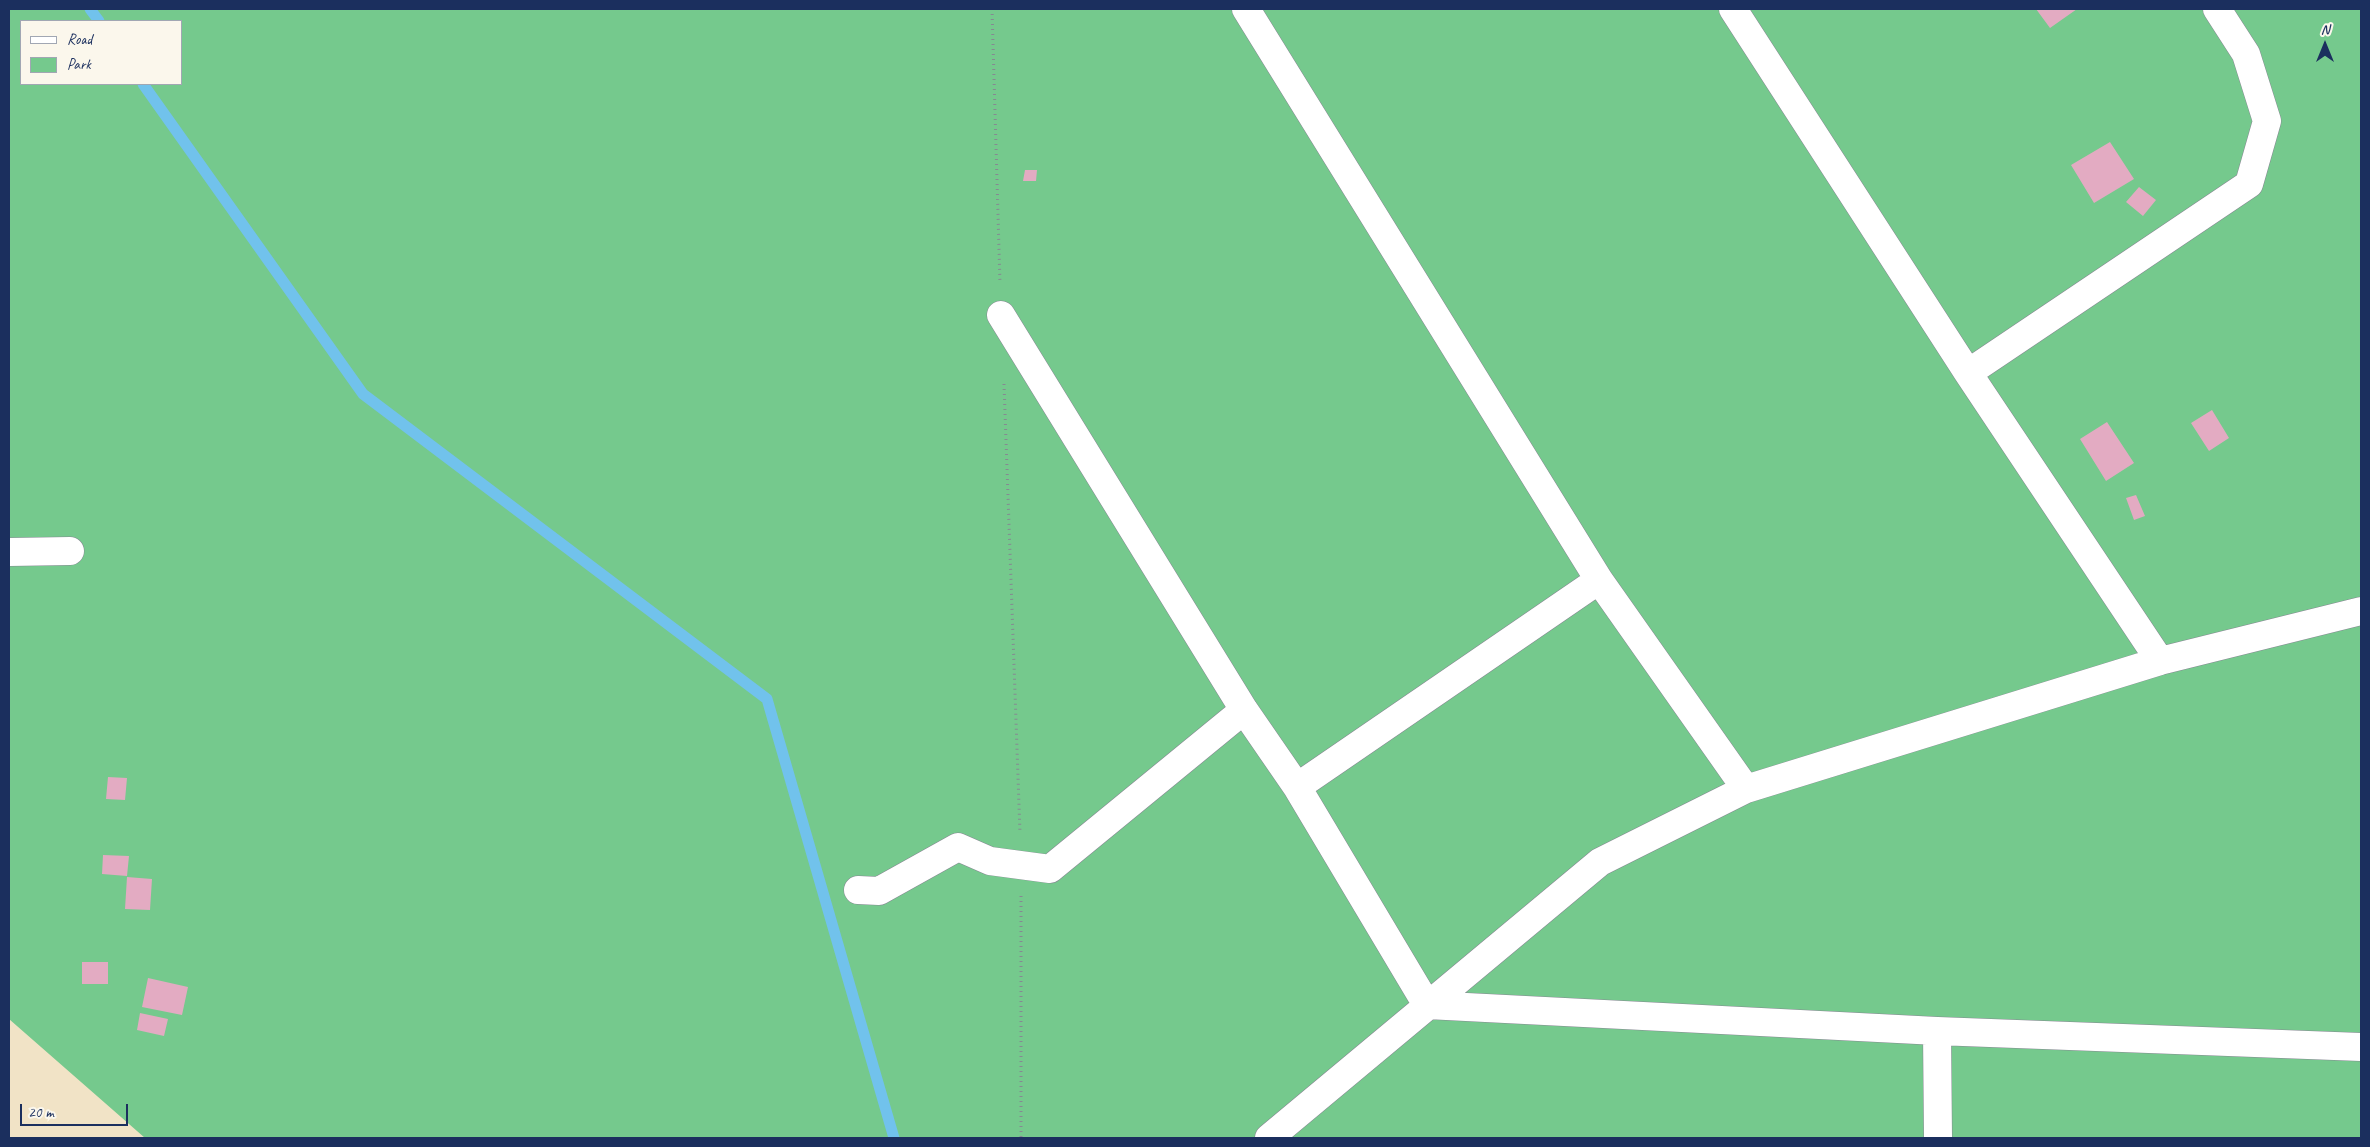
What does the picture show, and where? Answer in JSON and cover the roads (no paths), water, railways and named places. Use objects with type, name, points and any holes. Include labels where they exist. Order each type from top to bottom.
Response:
[{"type":"street","points":[[1246,9],[1599,580],[1746,789]]},
{"type":"street","points":[[1733,9],[1968,373],[2160,661]]},
{"type":"street","points":[[1968,373],[2249,184],[2267,121],[2246,54],[2217,9]]},
{"type":"street","points":[[1001,315],[1244,710],[1297,787],[1427,1005]]},
{"type":"street","points":[[9,552],[70,551]]},
{"type":"street","points":[[1297,787],[1599,580]]},
{"type":"street","points":[[1269,1138],[1600,862],[1746,789],[2160,661],[2361,611]]},
{"type":"street","points":[[858,890],[879,891],[958,847],[990,860],[1050,870],[1244,710]]},
{"type":"street","points":[[1427,1005],[1937,1031],[2361,1047]]},
{"type":"street","points":[[1937,1031],[1938,1138]]},
{"type":"waterway","points":[[90,9],[98,20]]},
{"type":"waterway","points":[[144,85],[363,394],[767,699],[894,1138]]}]
